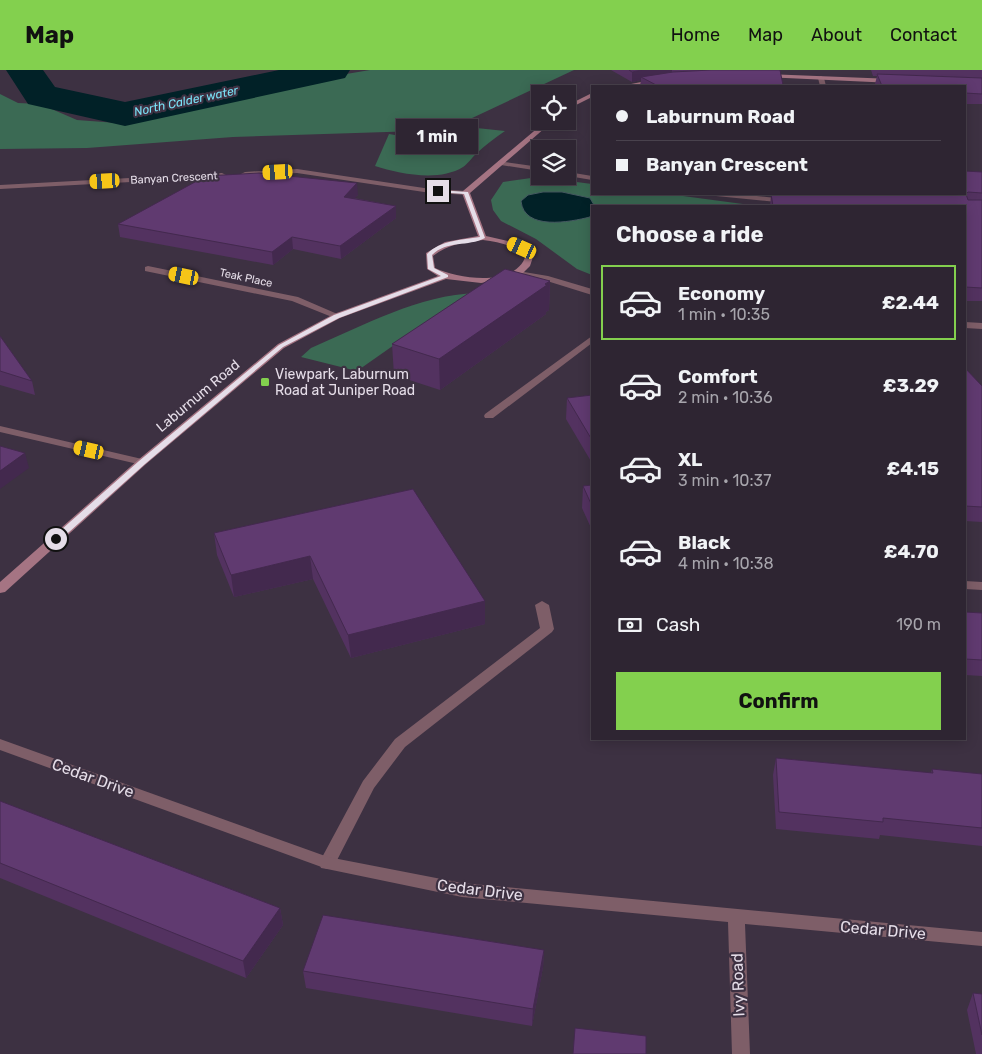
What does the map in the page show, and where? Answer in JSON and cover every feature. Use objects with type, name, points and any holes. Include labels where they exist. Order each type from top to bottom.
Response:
[{"type":"street","points":[[754,76],[897,81]]},
{"type":"street","points":[[821,78],[823,85]]},
{"type":"street","points":[[630,85],[662,80]]},
{"type":"street","points":[[576,103],[591,95]]},
{"type":"street","points":[[483,238],[466,193],[539,130]]},
{"type":"street","points":[[501,162],[531,167]]},
{"type":"street","name":"Banyan Crescent","points":[[237,174],[297,171],[424,190],[466,193]]},
{"type":"street","name":"Banyan Crescent","points":[[0,187],[227,175]]},
{"type":"street","points":[[576,175],[591,178]]},
{"type":"street","points":[[727,195],[794,201]]},
{"type":"street","points":[[483,238],[509,242],[530,254],[527,268],[518,274],[487,280],[468,280],[446,276],[431,269],[429,255],[436,248],[447,243],[483,238]]},
{"type":"street","name":"Teak Place","points":[[148,269],[295,300],[337,316]]},
{"type":"street","points":[[518,274],[548,279],[591,292]]},
{"type":"street","name":"Laburnum Road","points":[[0,589],[142,462],[281,346],[337,316],[446,276]]},
{"type":"street","points":[[966,325],[982,326]]},
{"type":"street","points":[[489,416],[591,339]]},
{"type":"street","points":[[0,429],[142,462]]},
{"type":"street","points":[[966,586],[982,586]]},
{"type":"street","points":[[327,863],[368,784],[400,743],[547,629],[542,605]]},
{"type":"street","name":"Cedar Drive","points":[[0,744],[327,863],[462,890],[982,939]]},
{"type":"street","name":"Ivy Road","points":[[736,916],[740,1054]]},
{"type":"green space","points":[[370,70],[574,70],[542,85],[531,85],[531,90],[470,119],[418,131],[233,137],[87,148],[0,149],[0,94],[18,103],[40,104],[77,120],[117,123],[205,107],[287,84]]},
{"type":"green space","points":[[467,127],[505,131],[483,147],[465,166],[453,172],[419,175],[396,172],[375,166],[389,134],[431,141]]},
{"type":"green space","points":[[531,178],[531,185],[576,185],[576,182],[591,184],[591,195],[676,195],[750,205],[591,205],[591,275],[577,269],[536,239],[501,221],[493,210],[491,200],[503,182]]},
{"type":"green space","points":[[477,293],[454,303],[357,371],[301,357],[311,348],[413,305],[455,295]]},
{"type":"shaded area","points":[[543,192],[562,192],[590,198],[594,205],[591,205],[590,217],[560,222],[539,221],[530,217],[524,211],[521,201],[528,195]]},
{"type":"building","points":[[780,70],[783,85],[656,85],[641,77],[673,72]]},
{"type":"building","points":[[877,74],[982,78],[982,94],[966,93],[966,85],[882,85]]},
{"type":"building","points":[[966,171],[982,172],[982,193],[968,192],[966,194]]},
{"type":"building","points":[[259,173],[357,183],[344,197],[396,206],[340,246],[292,237],[272,252],[118,224],[206,176]]},
{"type":"building","points":[[966,194],[968,200],[982,200],[982,288],[966,287],[966,205],[773,205],[771,195]]},
{"type":"building","points":[[505,269],[550,281],[545,284],[547,285],[439,359],[392,344]]},
{"type":"building","points":[[0,336],[32,381],[0,371]]},
{"type":"building","points":[[966,369],[982,386],[982,507],[966,506]]},
{"type":"building","points":[[591,395],[591,438],[567,398]]},
{"type":"building","points":[[0,446],[25,453],[0,471]]},
{"type":"building","points":[[591,485],[591,504],[583,486]]},
{"type":"building","points":[[413,489],[485,601],[348,635],[310,556],[231,575],[214,533]]},
{"type":"building","points":[[966,612],[982,613],[982,660],[966,659]]},
{"type":"building","points":[[776,758],[933,773],[932,769],[982,774],[982,828],[883,818],[883,822],[779,812]]},
{"type":"building","points":[[0,801],[280,908],[243,961],[0,863]]},
{"type":"building","points":[[323,915],[544,950],[533,1009],[303,971]]},
{"type":"building","points":[[973,993],[982,994],[982,1035]]},
{"type":"building","points":[[575,1028],[646,1036],[646,1054],[573,1054]]},
{"type":"waterway","name":"North Calder water","points":[[24,70],[42,96],[125,114],[332,70]]},
{"type":"place","name":"Viewpark, Laburnum Road at Juniper Road","points":[[265,382]]},
{"type":"route","points":[[56,539],[142,462],[281,346],[337,316],[446,276],[431,269],[429,255],[436,248],[447,243],[483,238],[466,193],[438,191]]}]
